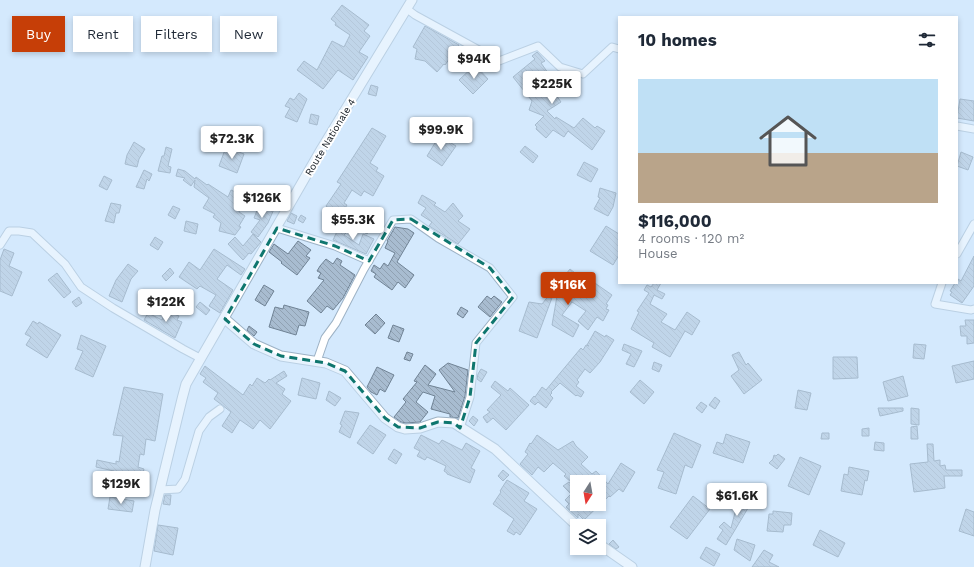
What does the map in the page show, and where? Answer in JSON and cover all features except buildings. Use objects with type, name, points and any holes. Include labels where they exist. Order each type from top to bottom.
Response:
[{"type":"main road","name":"Route Nationale 4","points":[[145,567],[160,490],[186,384],[200,358],[225,319],[322,148],[412,0]]},
{"type":"main road","points":[[225,319],[254,344],[281,356],[326,363],[345,371],[384,418],[398,427],[405,429],[420,428],[438,422],[454,423],[495,449],[570,519]]},
{"type":"main road","points":[[606,549],[632,567]]},
{"type":"street","points":[[407,9],[415,15],[499,61],[538,46],[560,67],[583,74],[612,47],[618,49]]},
{"type":"street","points":[[958,126],[974,129]]},
{"type":"street","points":[[316,362],[325,338],[336,323],[393,220],[411,219],[438,238],[490,268],[513,297],[476,343],[470,397],[460,428]]},
{"type":"street","points":[[958,252],[974,224]]},
{"type":"street","points":[[277,228],[335,246],[369,261]]},
{"type":"street","points":[[0,245],[9,232],[19,230],[32,233],[65,264],[81,287],[113,308],[200,358]]},
{"type":"street","points":[[942,284],[935,304],[970,310],[974,309]]},
{"type":"street","points":[[160,490],[178,489],[185,479],[199,431],[209,417],[220,408]]},
{"type":"highlighted area","points":[[411,219],[490,268],[513,297],[476,343],[470,397],[460,428],[454,423],[438,422],[420,428],[398,427],[385,418],[345,371],[326,363],[281,356],[254,344],[225,319],[277,228],[335,246],[369,261],[393,220]]}]
